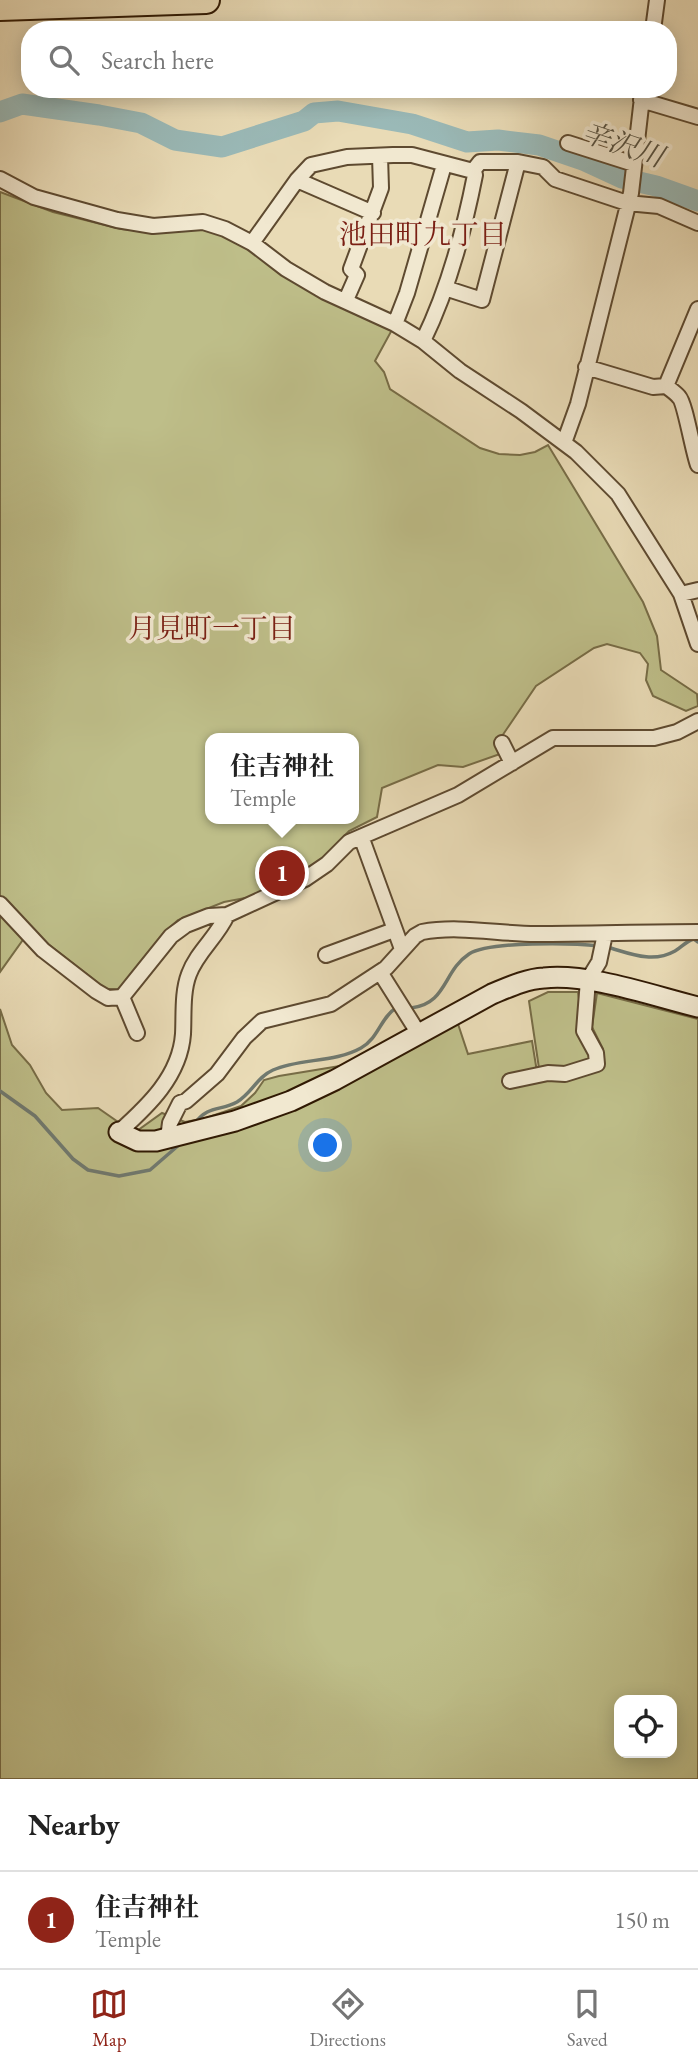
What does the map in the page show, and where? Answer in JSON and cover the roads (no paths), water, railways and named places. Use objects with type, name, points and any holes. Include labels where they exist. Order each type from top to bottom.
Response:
[{"type":"highway","points":[[0,7],[206,0]]},
{"type":"street","points":[[654,21],[657,0]]},
{"type":"street","points":[[564,443],[578,404],[629,198],[642,98]]},
{"type":"street","points":[[650,98],[698,117]]},
{"type":"street","points":[[568,143],[634,166]]},
{"type":"street","points":[[252,243],[297,180],[311,165],[347,158],[412,155],[473,171]]},
{"type":"street","points":[[346,300],[357,275],[351,269],[381,188],[380,156]]},
{"type":"street","points":[[473,171],[480,163],[518,162],[543,167],[555,179],[659,206],[698,223]]},
{"type":"street","points":[[444,288],[482,299],[518,162]]},
{"type":"street","points":[[395,324],[407,293],[444,165]]},
{"type":"street","points":[[423,341],[438,310],[469,205],[475,175],[473,171]]},
{"type":"street","points":[[0,179],[34,197],[117,220],[153,226],[203,222],[225,229],[252,243],[286,269],[325,292],[395,324],[423,341],[460,371],[564,443],[618,494],[681,594],[698,644]]},
{"type":"street","points":[[297,180],[373,213]]},
{"type":"street","points":[[666,386],[698,309]]},
{"type":"street","points":[[586,367],[653,387],[666,386],[679,397],[698,465]]},
{"type":"street","points":[[681,594],[698,590]]},
{"type":"street","points":[[698,721],[677,732],[654,738],[552,738],[458,795],[369,833],[362,839],[349,842],[327,864],[305,879],[257,902],[230,911],[189,975],[182,1044],[174,1066],[153,1100],[119,1132],[138,1141],[156,1141],[235,1121],[291,1101],[514,985],[544,978],[588,980],[698,1007]]},
{"type":"street","points":[[502,743],[512,763]]},
{"type":"street","points":[[362,839],[402,949]]},
{"type":"street","points":[[0,904],[43,950],[108,998],[122,997],[171,936],[197,919],[227,915]]},
{"type":"street","points":[[326,955],[394,930]]},
{"type":"street","points":[[168,1138],[170,1123],[180,1103],[186,1101],[217,1074],[243,1038],[262,1021],[331,1004],[380,972],[415,936],[426,931],[604,942],[625,931],[698,932]]},
{"type":"street","points":[[510,1081],[548,1073],[565,1074],[597,1064],[596,1053],[584,1031],[588,980],[599,962],[604,942]]},
{"type":"street","points":[[380,972],[419,1034]]},
{"type":"street","points":[[122,997],[137,1033]]},
{"type":"street","points":[[174,1066],[176,1076],[172,1090],[175,1100],[180,1103]]},
{"type":"waterway","name":"辛沢川","points":[[0,112],[22,104],[99,115],[141,123],[175,140],[222,147],[304,121],[314,113],[338,111],[412,124],[467,142],[498,140],[539,145],[583,160],[622,178],[656,186],[698,201]]},
{"type":"waterway","points":[[607,947],[641,956],[658,957],[675,951],[691,940],[698,942]]},
{"type":"waterway","points":[[411,1008],[432,1000],[461,961],[480,950],[532,944],[599,946]]},
{"type":"waterway","points":[[195,1123],[205,1113],[237,1102],[273,1070],[340,1056],[361,1048],[372,1039],[396,1008]]},
{"type":"waterway","points":[[0,1091],[35,1116],[73,1159],[88,1170],[119,1176],[150,1170],[180,1144]]},
{"type":"place","name":"住吉神社","points":[[282,873]]},
{"type":"district","name":"池田町九丁目","points":[[423,234]]},
{"type":"district","name":"月見町一丁目","points":[[212,628]]}]
